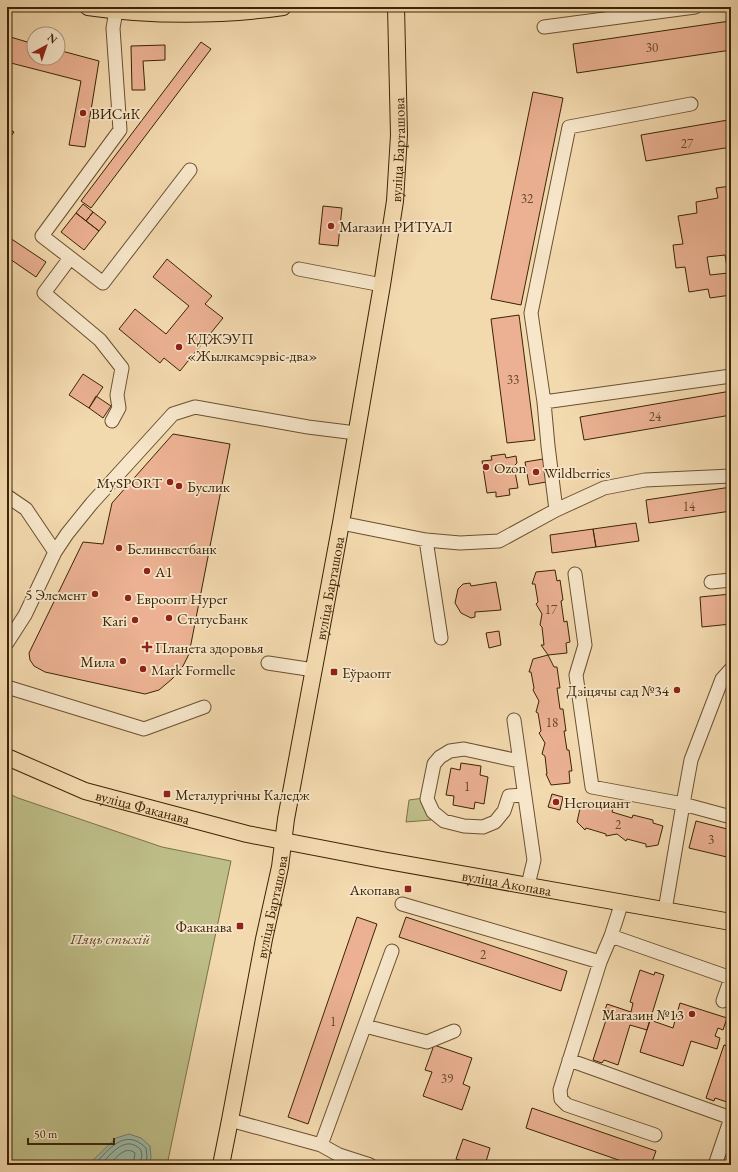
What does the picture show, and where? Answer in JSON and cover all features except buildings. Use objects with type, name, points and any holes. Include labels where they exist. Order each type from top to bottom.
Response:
[{"type":"main road","points":[[88,7],[116,11],[184,13],[256,11],[284,7]]},
{"type":"main road","name":"вуліца Барташова","points":[[221,1165],[264,939],[280,867],[286,819],[341,522],[395,201],[399,134],[396,7]]},
{"type":"main road","name":"вуліца Факанава","points":[[7,757],[85,791],[247,834],[283,840]]},
{"type":"main road","name":"вуліца Акопава","points":[[283,840],[382,860],[731,922]]},
{"type":"lane","points":[[544,27],[695,7]]},
{"type":"lane","points":[[116,11],[113,28],[120,130],[42,236],[103,283],[190,170]]},
{"type":"lane","points":[[556,510],[544,402],[531,314],[570,127],[692,104]]},
{"type":"lane","points":[[70,258],[44,293],[100,340],[122,368],[117,395],[119,408],[112,421]]},
{"type":"lane","points":[[300,269],[382,285]]},
{"type":"lane","points":[[544,402],[731,376]]},
{"type":"lane","points":[[7,643],[24,615],[55,552],[67,534],[92,503],[173,414],[195,406],[308,427],[356,433]]},
{"type":"lane","points":[[341,522],[426,540],[460,543],[500,541],[556,510],[604,488],[645,480],[731,476]]},
{"type":"lane","points":[[7,496],[26,509],[55,552]]},
{"type":"lane","points":[[426,540],[441,638]]},
{"type":"lane","points":[[575,574],[585,645],[576,675],[592,787],[683,804],[731,817]]},
{"type":"lane","points":[[711,582],[731,580]]},
{"type":"lane","points":[[268,663],[314,670]]},
{"type":"lane","points":[[665,910],[691,760],[722,679],[731,669]]},
{"type":"lane","points":[[7,686],[144,729],[204,707]]},
{"type":"lane","points":[[514,720],[518,761],[534,860],[528,885]]},
{"type":"lane","points":[[518,761],[464,749],[450,751],[440,757],[434,764],[428,799],[433,812],[444,821],[464,826],[483,827],[496,822],[504,811],[509,796],[524,795]]},
{"type":"lane","points":[[622,902],[611,936],[600,962],[569,1060],[560,1090],[561,1099],[567,1105],[655,1135]]},
{"type":"lane","points":[[402,904],[600,962]]},
{"type":"lane","points":[[611,936],[731,978],[723,1001]]},
{"type":"lane","points":[[321,1144],[392,951]]},
{"type":"lane","points":[[365,1026],[427,1042],[454,1030]]},
{"type":"lane","points":[[569,1060],[731,1118],[715,1165]]},
{"type":"lane","points":[[230,1120],[321,1144],[338,1155],[370,1165]]},
{"type":"green space","name":"Пяць стыхій","points":[[7,793],[162,847],[231,861],[167,1165],[7,1165]]},
{"type":"green space","points":[[424,798],[431,820],[406,822],[409,800]]},
{"type":"water","points":[[129,1134],[141,1138],[150,1146],[151,1158],[148,1165],[88,1165],[116,1138]]},
{"type":"place","name":"ВИСиК","points":[[83,113]]},
{"type":"place","name":"Магазин РИТУАЛ","points":[[331,226]]},
{"type":"place","name":"КДЖЭУП «Жылкамсэрвіс-два»","points":[[179,347]]},
{"type":"place","name":"Ozon","points":[[486,467]]},
{"type":"place","name":"Wildberries","points":[[536,472]]},
{"type":"place","name":"MySPORT","points":[[170,482]]},
{"type":"place","name":"Буслик","points":[[179,486]]},
{"type":"place","name":"Белинвестбанк","points":[[119,548]]},
{"type":"place","name":"A1","points":[[147,571]]},
{"type":"place","name":"5 Элемент","points":[[95,594]]},
{"type":"place","name":"Евроопт Hyper","points":[[128,598]]},
{"type":"place","name":"СтатусБанк","points":[[169,618]]},
{"type":"place","name":"Kari","points":[[135,620]]},
{"type":"place","name":"Планета здоровья","points":[[147,647]]},
{"type":"place","name":"Мила","points":[[123,661]]},
{"type":"place","name":"Mark Formelle","points":[[143,669]]},
{"type":"place","name":"Еўраопт","points":[[334,672]]},
{"type":"place","name":"Дзіцячы сад №34","points":[[677,690]]},
{"type":"place","name":"Металургічны Каледж","points":[[167,794]]},
{"type":"place","name":"Негоциант","points":[[556,802]]},
{"type":"place","name":"Акопава","points":[[408,889]]},
{"type":"place","name":"Факанава","points":[[240,926]]},
{"type":"place","name":"Магазин №13","points":[[692,1014]]}]
